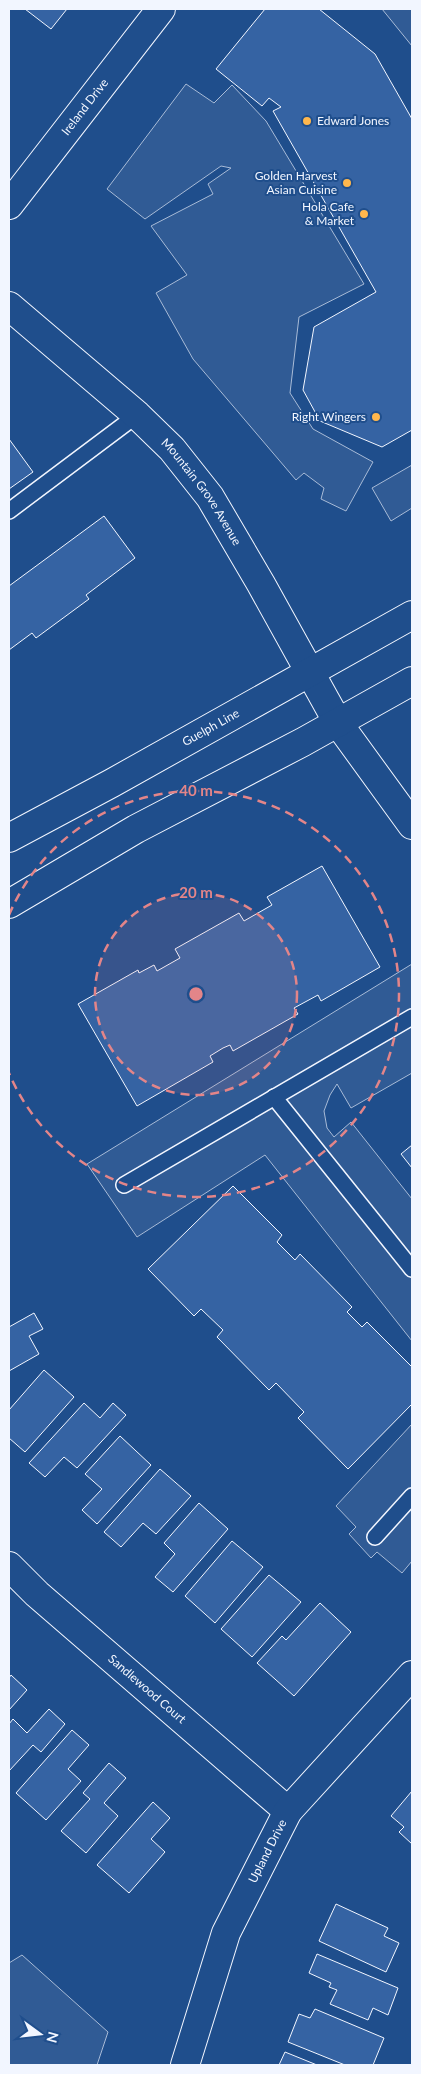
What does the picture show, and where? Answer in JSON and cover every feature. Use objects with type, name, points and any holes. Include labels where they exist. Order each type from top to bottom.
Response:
[{"type":"street","name":"Ireland Drive","points":[[9,205],[161,9]]},
{"type":"street","name":"Mountain Grove Avenue","points":[[9,306],[137,415],[172,449],[210,497],[338,722],[412,825]]},
{"type":"street","name":"Guelph Line","points":[[9,838],[112,783],[412,615]]},
{"type":"street","points":[[9,904],[136,829],[412,681]]},
{"type":"street","name":"Sandlewood Court","points":[[9,1566],[37,1594],[288,1811]]},
{"type":"street","name":"Upland Drive","points":[[185,2065],[226,1932],[288,1811],[412,1675]]},
{"type":"lane","points":[[9,511],[137,415]]},
{"type":"lane","points":[[124,1185],[412,1017]]},
{"type":"lane","points":[[274,1097],[412,1269]]},
{"type":"lane","points":[[375,1537],[412,1496]]},
{"type":"shaded area","points":[[382,9],[412,9],[412,46]]},
{"type":"shaded area","points":[[186,84],[214,103],[232,85],[266,121],[364,284],[299,317],[290,393],[313,429],[373,462],[346,511],[321,499],[324,488],[304,473],[296,480],[193,359],[156,293],[187,275],[151,226],[213,194],[208,184],[231,168],[221,166],[145,219],[107,189]]},
{"type":"shaded area","points":[[412,465],[412,508],[391,521],[372,488]]},
{"type":"shaded area","points":[[412,964],[412,1073],[351,1108],[337,1084],[330,1095],[324,1111],[327,1128],[334,1137],[351,1122],[412,1199],[412,1341],[265,1155],[137,1237],[87,1164]]},
{"type":"shaded area","points":[[412,1424],[412,1561],[402,1573],[377,1552],[371,1558],[349,1534],[356,1527],[336,1506]]},
{"type":"shaded area","points":[[22,1955],[108,2032],[97,2065],[9,2065],[9,1963]]},
{"type":"building","points":[[25,9],[67,9],[51,29]]},
{"type":"building","points":[[265,9],[319,9],[375,54],[412,119],[412,430],[382,447],[320,421],[303,390],[314,327],[376,292],[273,111],[281,107],[269,98],[262,106],[216,69]]},
{"type":"building","points":[[9,439],[33,472],[9,489]]},
{"type":"building","points":[[104,516],[135,558],[86,595],[89,599],[36,638],[32,633],[9,650],[9,586]]},
{"type":"building","points":[[322,866],[380,967],[321,1001],[318,995],[294,1008],[298,1014],[233,1051],[230,1045],[223,1048],[210,1056],[213,1062],[137,1106],[78,1004],[138,970],[139,973],[154,965],[157,971],[180,958],[175,949],[239,913],[244,921],[272,905],[267,897]]},
{"type":"building","points":[[412,1145],[412,1168],[401,1154]]},
{"type":"building","points":[[233,1186],[282,1235],[277,1242],[295,1260],[300,1254],[352,1307],[347,1312],[362,1327],[367,1322],[412,1367],[412,1404],[348,1469],[298,1418],[304,1412],[276,1383],[269,1390],[217,1337],[223,1330],[201,1309],[194,1316],[148,1269]]},
{"type":"building","points":[[34,1313],[43,1329],[29,1336],[39,1354],[9,1371],[9,1327]]},
{"type":"building","points":[[44,1370],[74,1397],[25,1452],[9,1438],[9,1410]]},
{"type":"building","points":[[84,1403],[100,1418],[113,1403],[126,1415],[77,1468],[64,1457],[45,1477],[29,1463]]},
{"type":"building","points":[[120,1436],[151,1465],[97,1524],[82,1510],[102,1489],[85,1474]]},
{"type":"building","points":[[160,1469],[191,1496],[156,1534],[143,1523],[121,1547],[104,1532]]},
{"type":"building","points":[[199,1503],[228,1529],[173,1592],[155,1577],[175,1554],[164,1543]]},
{"type":"building","points":[[232,1541],[263,1567],[215,1623],[185,1596]]},
{"type":"building","points":[[269,1575],[301,1602],[252,1657],[221,1629]]},
{"type":"building","points":[[320,1603],[351,1632],[294,1696],[257,1663],[282,1636],[286,1640]]},
{"type":"building","points":[[11,1675],[27,1690],[9,1710],[9,1678]]},
{"type":"building","points":[[49,1709],[65,1724],[41,1752],[33,1745],[9,1771],[9,1724],[13,1719],[27,1733]]},
{"type":"building","points":[[72,1730],[89,1745],[68,1769],[81,1781],[46,1820],[16,1793]]},
{"type":"building","points":[[109,1763],[126,1778],[104,1803],[118,1816],[86,1853],[61,1831],[90,1799],[83,1793]]},
{"type":"building","points":[[412,1791],[412,1844],[399,1832],[404,1827],[391,1816]]},
{"type":"building","points":[[153,1802],[170,1818],[151,1839],[165,1852],[129,1893],[97,1865]]},
{"type":"building","points":[[336,1904],[388,1928],[384,1936],[399,1943],[386,1972],[319,1941]]},
{"type":"building","points":[[317,1954],[398,1988],[388,2015],[373,2008],[368,2020],[330,2004],[337,1990],[329,1987],[331,1983],[309,1973]]},
{"type":"building","points":[[315,2009],[384,2038],[373,2065],[345,2065],[288,2042],[299,2014],[310,2018]]},
{"type":"building","points":[[285,2052],[317,2065],[279,2065]]},
{"type":"place","name":"Edward Jones","points":[[307,121]]},
{"type":"place","name":"Golden Harvest Asian Cuisine","points":[[347,183]]},
{"type":"place","name":"Hola Cafe & Market","points":[[364,214]]},
{"type":"place","name":"Right Wingers","points":[[376,417]]}]
